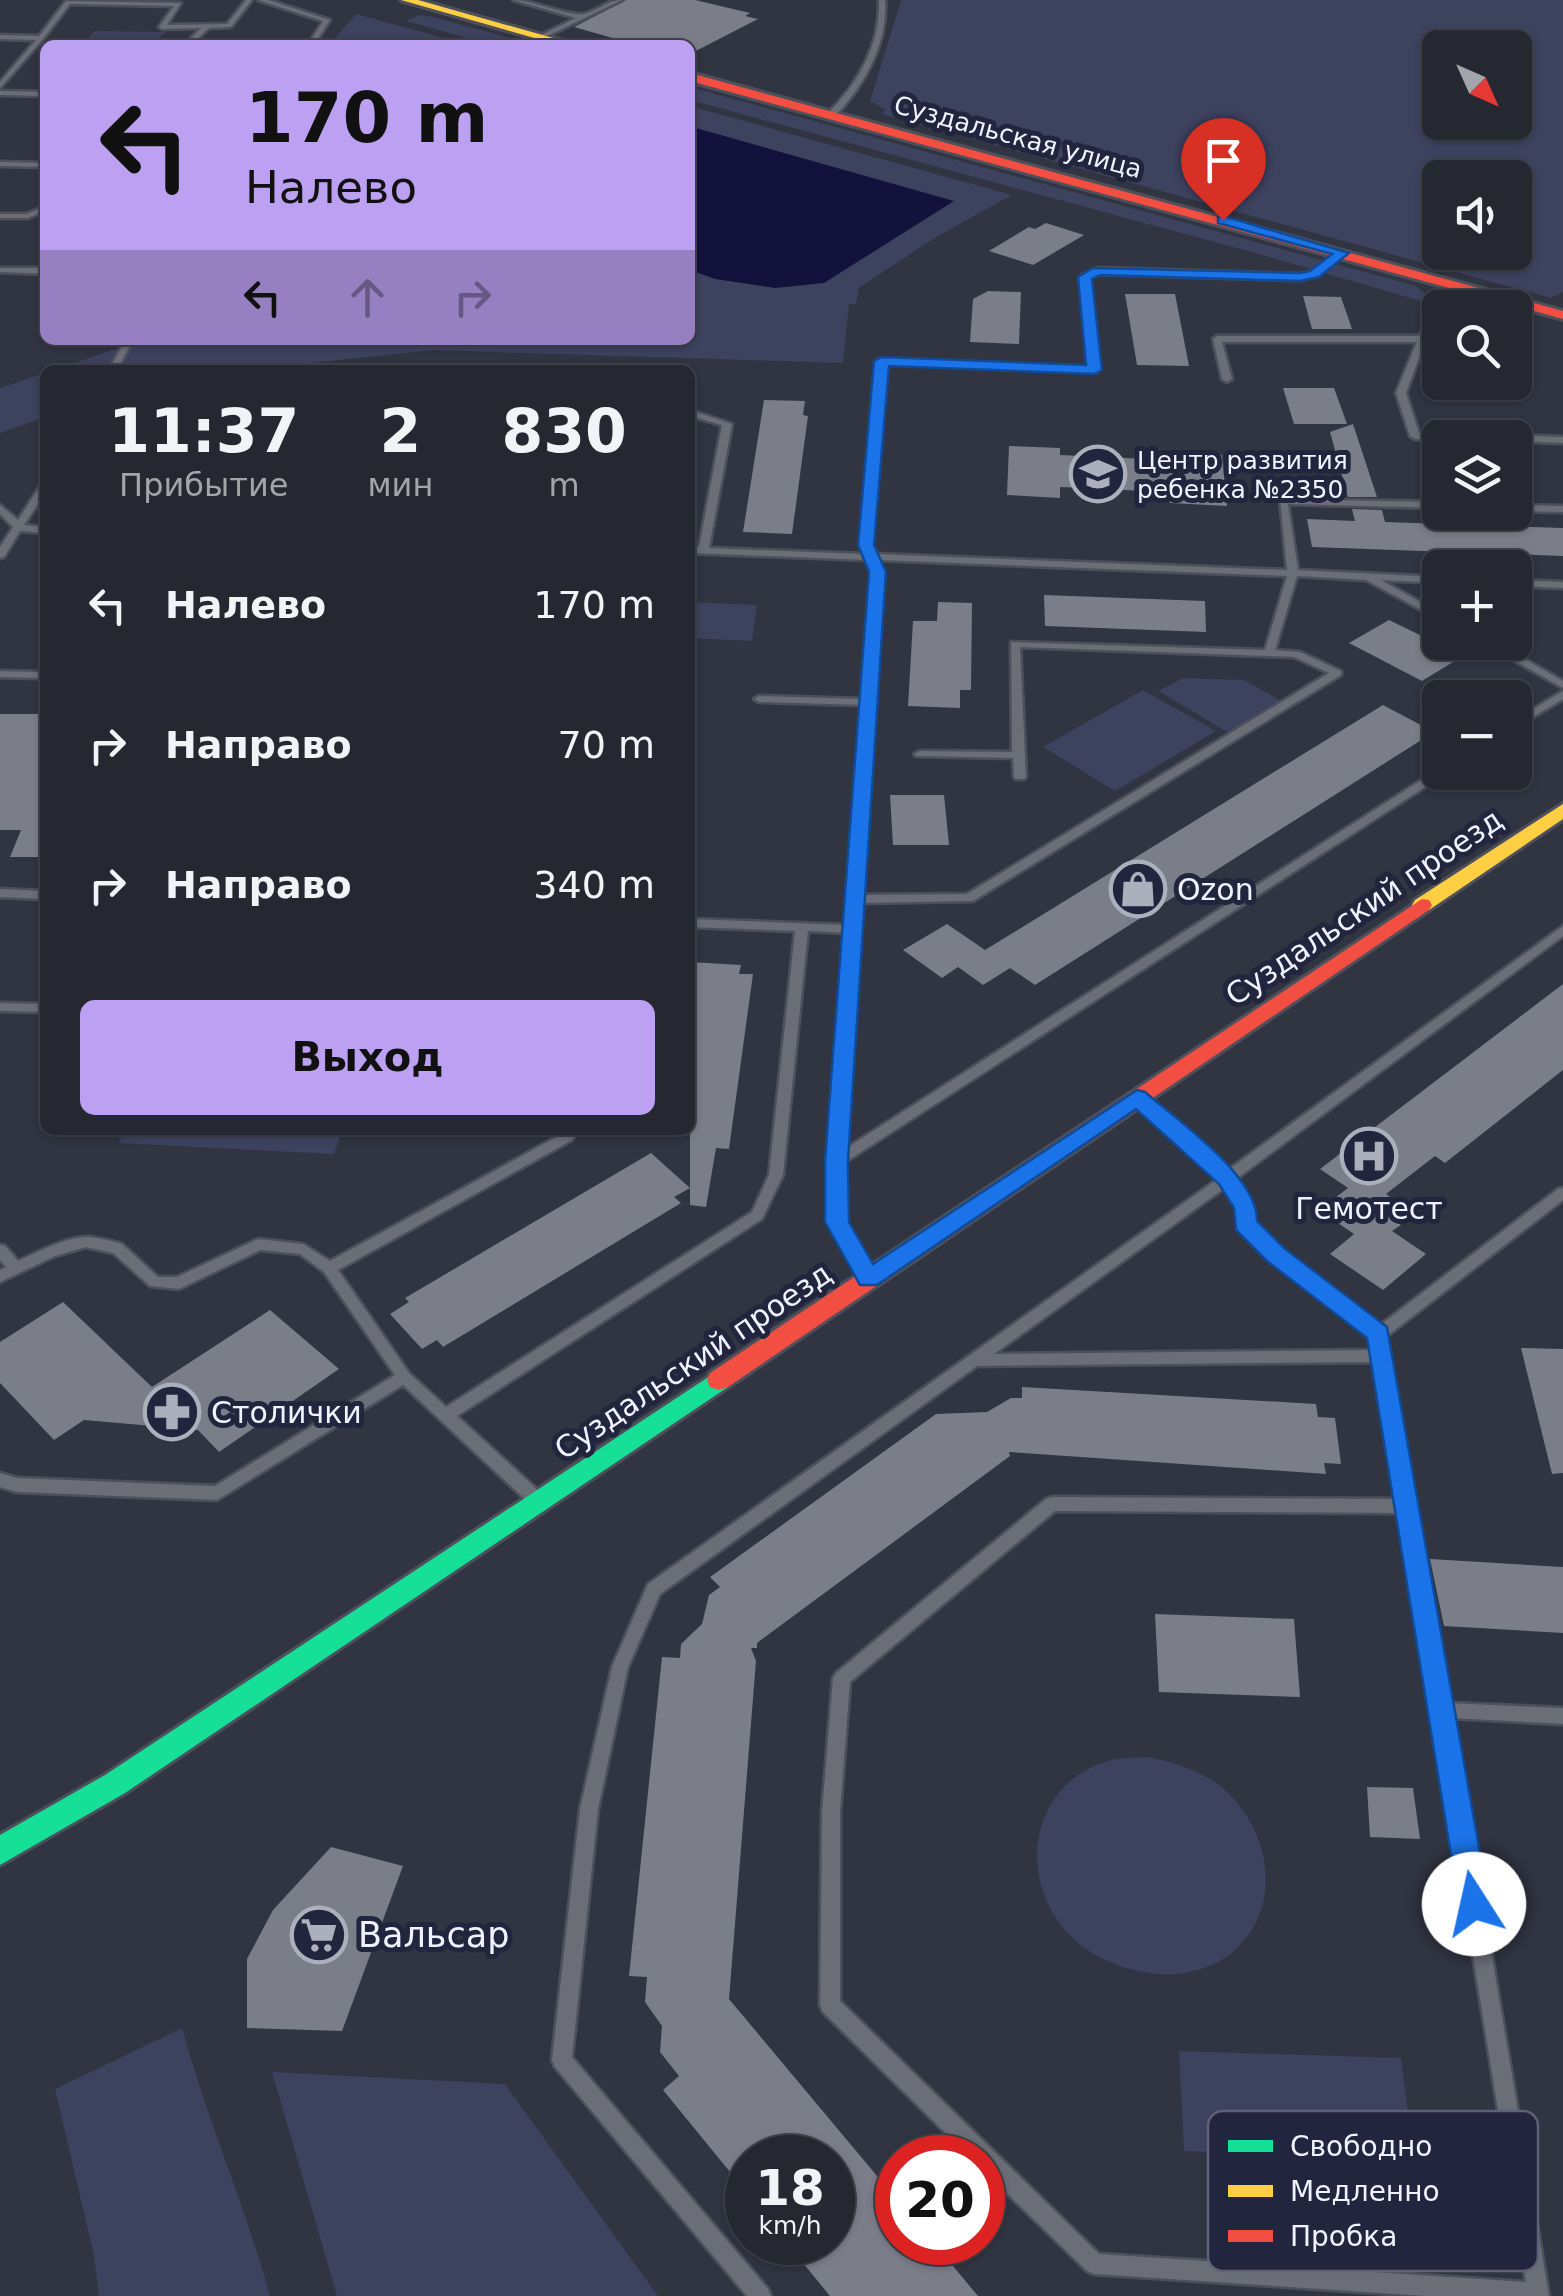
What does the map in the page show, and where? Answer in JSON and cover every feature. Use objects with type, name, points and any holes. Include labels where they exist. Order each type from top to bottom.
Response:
[{"type":"street","points":[[406,0],[555,40]]},
{"type":"street","name":"Суздальская улица","points":[[695,78],[1563,315]]},
{"type":"street","name":"Суздальский проезд","points":[[0,1851],[115,1784],[539,1502],[1563,810]]},
{"type":"lane","points":[[40,94],[0,90],[68,2],[179,4],[162,28],[206,28],[229,26],[249,0]]},
{"type":"lane","points":[[261,0],[327,20],[315,40]]},
{"type":"lane","points":[[516,0],[582,18]]},
{"type":"lane","points":[[541,36],[619,0]]},
{"type":"lane","points":[[831,115],[852,94],[868,63],[882,20],[882,0]]},
{"type":"lane","points":[[193,40],[206,28]]},
{"type":"lane","points":[[0,36],[41,38]]},
{"type":"lane","points":[[26,53],[40,54]]},
{"type":"lane","points":[[0,72],[11,72]]},
{"type":"lane","points":[[0,164],[40,165]]},
{"type":"lane","points":[[0,216],[28,216],[40,210]]},
{"type":"lane","points":[[869,1278],[837,1222],[837,1161],[877,572],[866,545],[882,361],[1094,370],[1085,277],[1098,271],[1300,277],[1314,274],[1342,253]]},
{"type":"lane","points":[[0,270],[40,271]]},
{"type":"lane","points":[[1444,290],[1446,282]]},
{"type":"lane","points":[[1227,379],[1218,339],[1422,339],[1401,393],[1415,436],[1422,436]]},
{"type":"lane","points":[[695,414],[727,424],[704,550]]},
{"type":"lane","points":[[1532,439],[1563,440]]},
{"type":"lane","points":[[1,552],[40,494]]},
{"type":"lane","points":[[1269,653],[1293,573],[1283,501],[1422,505]]},
{"type":"lane","points":[[0,508],[20,528],[40,530]]},
{"type":"lane","points":[[1532,508],[1563,509]]},
{"type":"lane","points":[[695,550],[1422,579]]},
{"type":"lane","points":[[1368,577],[1422,607]]},
{"type":"lane","points":[[1532,584],[1563,586]]},
{"type":"lane","points":[[856,899],[969,898],[1337,672],[1296,654],[1015,644],[1020,777]]},
{"type":"lane","points":[[1518,660],[1563,685]]},
{"type":"lane","points":[[0,674],[37,675]]},
{"type":"lane","points":[[1532,714],[1563,694]]},
{"type":"lane","points":[[759,699],[869,702]]},
{"type":"lane","points":[[920,754],[1018,755]]},
{"type":"lane","points":[[837,1161],[1422,784]]},
{"type":"lane","points":[[0,893],[40,895]]},
{"type":"lane","points":[[695,923],[853,929]]},
{"type":"lane","points":[[446,1415],[756,1216],[776,1175],[802,927]]},
{"type":"lane","points":[[761,2296],[562,2060],[590,1810],[620,1667],[654,1589],[1228,1178],[1563,930]]},
{"type":"lane","points":[[0,1007],[40,1008]]},
{"type":"lane","points":[[1137,1098],[1228,1178],[1246,1207],[1245,1224],[1276,1255],[1378,1334],[1508,2111]]},
{"type":"lane","points":[[329,1268],[568,1135]]},
{"type":"lane","points":[[1378,1334],[1563,1194]]},
{"type":"lane","points":[[0,1276],[51,1252],[86,1242],[117,1248],[155,1282],[178,1284],[258,1244],[303,1249],[329,1268],[404,1377],[539,1502]]},
{"type":"lane","points":[[0,1250],[16,1268]]},
{"type":"lane","points":[[971,1360],[1382,1356]]},
{"type":"lane","points":[[0,1480],[17,1485],[217,1493],[404,1377]]},
{"type":"lane","points":[[1408,1506],[1052,1504],[842,1678],[832,1812],[830,2004],[1094,2264],[1538,2294]]},
{"type":"lane","points":[[1442,1710],[1563,1716]]},
{"type":"shaded area","points":[[901,0],[1563,0],[1563,292],[1551,298],[1449,270],[1532,270],[1532,160],[1422,160],[1422,263],[881,114],[886,110],[870,101]]},
{"type":"shaded area","points":[[356,14],[452,40],[333,40]]},
{"type":"shaded area","points":[[419,15],[433,17],[518,40],[475,40],[406,21]]},
{"type":"shaded area","points":[[94,31],[167,32],[156,40],[87,40]]},
{"type":"shaded area","points":[[695,88],[1416,286],[1422,291],[1422,301],[695,101]]},
{"type":"shaded area","points":[[695,107],[1012,195],[933,239],[859,288],[856,304],[849,304],[843,363],[433,350],[292,365],[69,365],[128,345],[695,345]]},
{"type":"shaded area","points":[[695,128],[954,201],[824,283],[775,288],[715,279],[695,272]]},
{"type":"shaded area","points":[[40,375],[40,419],[0,433],[0,388]]},
{"type":"shaded area","points":[[695,602],[757,605],[752,641],[695,638]]},
{"type":"shaded area","points":[[1183,678],[1244,680],[1283,702],[1229,733],[1158,691]]},
{"type":"shaded area","points":[[1143,690],[1216,731],[1115,791],[1043,747]]},
{"type":"shaded area","points":[[122,1135],[340,1135],[334,1154],[119,1143]]},
{"type":"shaded area","points":[[1149,1757],[1177,1764],[1219,1785],[1249,1819],[1264,1862],[1266,1884],[1254,1926],[1232,1953],[1191,1972],[1144,1972],[1095,1954],[1064,1929],[1049,1906],[1040,1881],[1040,1830],[1049,1807],[1064,1787],[1085,1771],[1111,1760]]},
{"type":"shaded area","points":[[182,2028],[270,2296],[99,2296],[94,2256],[55,2089]]},
{"type":"shaded area","points":[[1179,2051],[1401,2058],[1408,2111],[1208,2111],[1208,2152],[1184,2151]]},
{"type":"shaded area","points":[[272,2072],[505,2084],[658,2296],[337,2296]]},
{"type":"building","points":[[626,0],[695,0],[750,13],[745,16],[758,19],[695,51],[695,40],[620,40],[574,27]]},
{"type":"building","points":[[1046,223],[1084,235],[1033,265],[989,251],[1029,227],[1035,229]]},
{"type":"building","points":[[988,291],[1021,292],[1019,344],[970,342],[973,299]]},
{"type":"building","points":[[1125,294],[1175,294],[1189,366],[1137,365]]},
{"type":"building","points":[[1303,296],[1341,297],[1352,329],[1312,329]]},
{"type":"building","points":[[1283,388],[1334,388],[1347,424],[1294,424]]},
{"type":"building","points":[[764,400],[805,401],[803,415],[808,416],[792,534],[743,532]]},
{"type":"building","points":[[1353,424],[1377,497],[1348,497],[1330,432]]},
{"type":"building","points":[[1009,446],[1060,448],[1060,455],[1168,460],[1167,452],[1222,455],[1227,506],[1170,503],[1169,492],[1060,487],[1060,498],[1007,495]]},
{"type":"building","points":[[1352,509],[1382,510],[1385,522],[1422,523],[1422,530],[1563,528],[1563,556],[1532,555],[1532,550],[1312,547],[1307,519],[1355,521]]},
{"type":"building","points":[[1044,595],[1205,601],[1206,632],[1045,626]]},
{"type":"building","points":[[938,602],[972,603],[971,690],[960,690],[960,708],[908,706],[913,621],[937,621]]},
{"type":"building","points":[[1389,620],[1422,636],[1422,660],[1456,660],[1422,681],[1349,643]]},
{"type":"building","points":[[1383,705],[1422,726],[1422,740],[1035,985],[1010,968],[983,985],[958,967],[942,978],[903,950],[947,924],[985,950]]},
{"type":"building","points":[[0,714],[40,714],[40,857],[10,857],[21,830],[0,830]]},
{"type":"building","points":[[890,795],[944,795],[949,845],[893,845]]},
{"type":"building","points":[[695,962],[741,965],[739,974],[753,974],[729,1149],[716,1148],[706,1207],[690,1205],[690,1135],[695,1135]]},
{"type":"building","points":[[1563,984],[1563,1070],[1445,1163],[1435,1156],[1386,1194],[1397,1202],[1383,1213],[1401,1225],[1392,1231],[1426,1254],[1383,1290],[1330,1254],[1354,1234],[1319,1210],[1348,1188],[1320,1169]]},
{"type":"building","points":[[651,1153],[690,1188],[674,1197],[681,1203],[443,1347],[437,1340],[422,1349],[390,1314],[409,1302],[405,1298]]},
{"type":"building","points":[[63,1302],[152,1387],[270,1310],[339,1369],[219,1452],[198,1430],[84,1420],[54,1440],[0,1383],[0,1342]]},
{"type":"building","points":[[1521,1348],[1563,1349],[1563,1473],[1552,1474]]},
{"type":"building","points":[[1022,1387],[1316,1404],[1318,1417],[1335,1418],[1341,1464],[1324,1463],[1326,1474],[1009,1452],[1010,1456],[757,1643],[757,1648],[751,1648],[756,1661],[729,1999],[843,2135],[725,2135],[725,2166],[663,2090],[679,2076],[660,2052],[662,2026],[645,2002],[647,1977],[629,1976],[662,1657],[680,1658],[681,1644],[702,1624],[709,1595],[720,1587],[710,1577],[936,1414],[987,1412],[1011,1398],[1022,1398]]},
{"type":"building","points":[[1430,1559],[1563,1567],[1563,1633],[1444,1626]]},
{"type":"building","points":[[1155,1614],[1294,1619],[1300,1697],[1159,1692]]},
{"type":"building","points":[[1367,1787],[1413,1788],[1420,1839],[1370,1837]]},
{"type":"building","name":"Вальсар","points":[[331,1847],[403,1866],[342,2031],[247,2028],[247,1959],[273,1910]]},
{"type":"building","points":[[855,2150],[875,2174],[875,2265],[952,2265],[978,2296],[830,2296],[805,2265],[855,2265]]},
{"type":"traffic: fast","points":[[0,1851],[115,1784],[719,1380]]},
{"type":"traffic: slow","points":[[406,0],[554,40]]},
{"type":"traffic: slow","points":[[1422,905],[1563,810]]},
{"type":"traffic: jam","points":[[695,78],[1563,315]]},
{"type":"traffic: jam","points":[[719,1380],[1422,905]]},
{"type":"place","name":"Центр развития ребенка №2350","points":[[1098,474]]},
{"type":"place","name":"Ozon","points":[[1138,889]]},
{"type":"place","name":"Гемотест","points":[[1369,1156]]},
{"type":"place","name":"Столички","points":[[172,1412]]},
{"type":"place","name":"Вальсар","points":[[319,1935]]},
{"type":"route","points":[[1223,220],[1342,253],[1314,274],[1300,277],[1098,271],[1085,277],[1094,370],[882,361],[866,545],[877,572],[837,1161],[837,1222],[869,1278],[1137,1098],[1228,1178],[1246,1207],[1245,1224],[1276,1255],[1378,1334],[1474,1904]]}]
